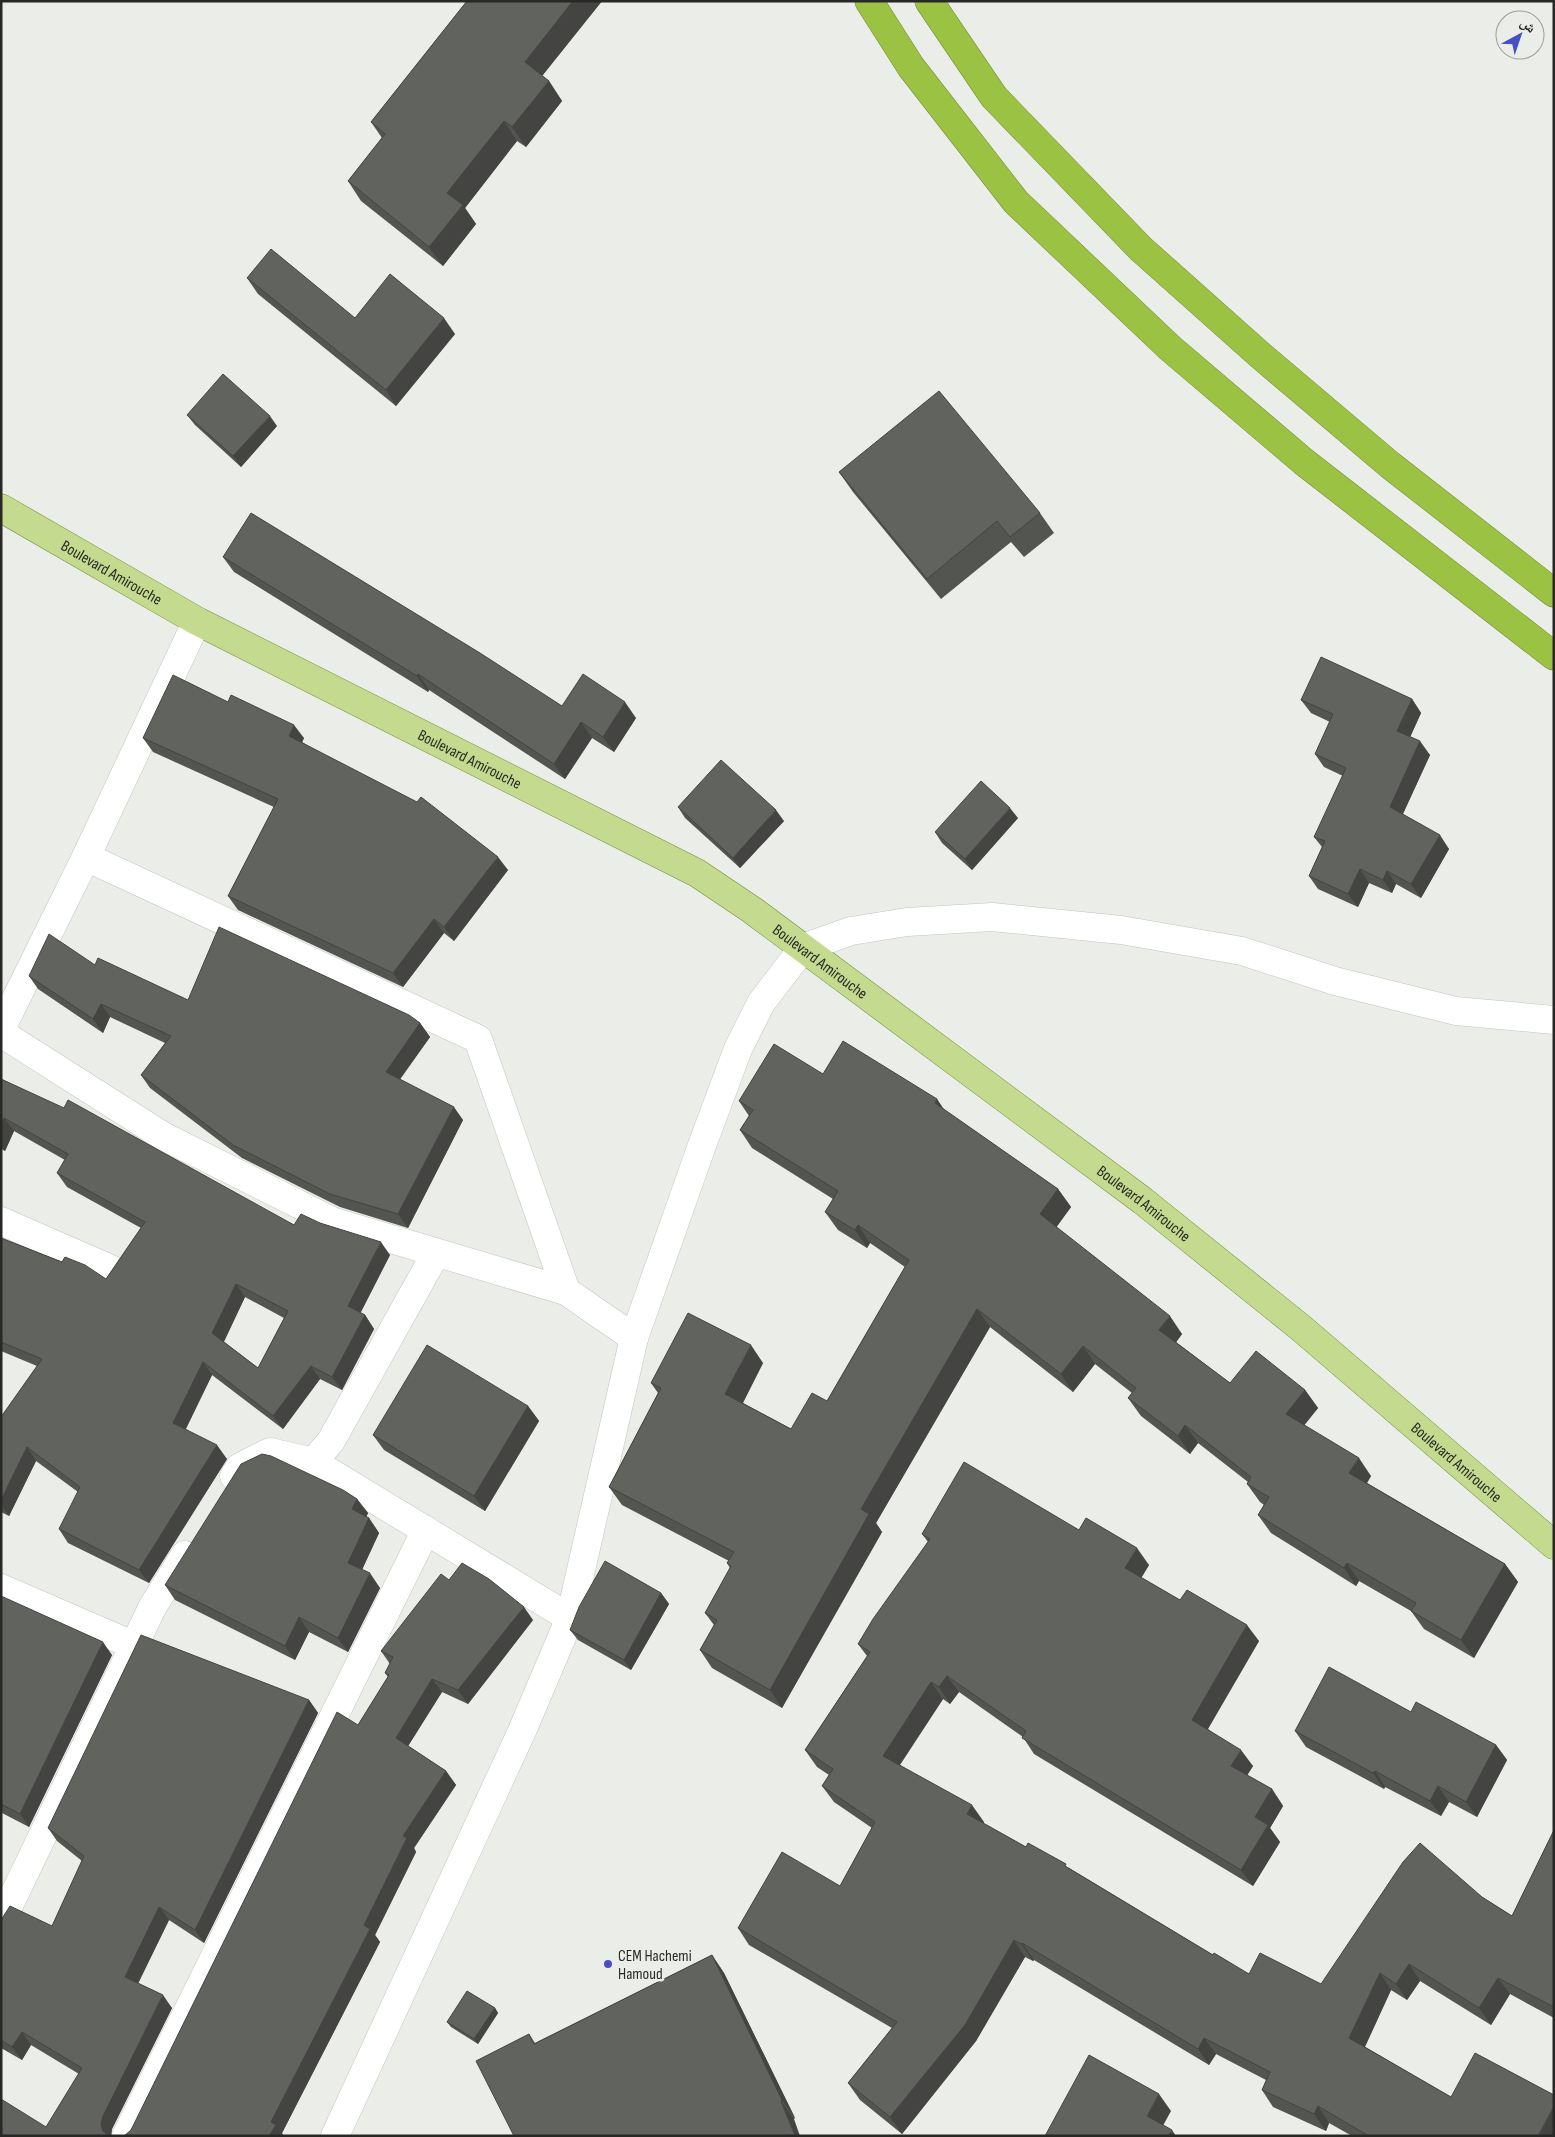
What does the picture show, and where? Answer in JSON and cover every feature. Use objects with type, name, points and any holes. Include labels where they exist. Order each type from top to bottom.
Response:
[{"type":"highway","points":[[869,1],[910,67],[1016,202],[1170,348],[1304,462],[1554,656]]},
{"type":"highway","points":[[929,1],[994,97],[1141,250],[1260,355],[1383,459],[1554,594]]},
{"type":"main road","name":"Boulevard Amirouche","points":[[1,508],[197,621],[697,873],[752,910],[1150,1207],[1301,1328],[1554,1545]]},
{"type":"street","points":[[1,1029],[86,857],[197,621]]},
{"type":"street","points":[[86,857],[478,1039],[566,1291]]},
{"type":"street","points":[[335,2136],[522,1731],[570,1618],[634,1338],[738,1048],[761,1003],[803,948],[851,931],[906,922],[992,917],[1121,930],[1242,951],[1334,981],[1456,1011],[1554,1020]]},
{"type":"street","points":[[1,1033],[164,1136],[334,1222],[566,1291],[634,1338]]},
{"type":"street","points":[[1,1221],[112,1270]]},
{"type":"street","points":[[313,1462],[331,1441],[436,1253]]},
{"type":"street","points":[[220,1500],[240,1467],[270,1452],[313,1462],[570,1618]]},
{"type":"street","points":[[126,2136],[426,1530]]},
{"type":"street","points":[[1,1922],[153,1606],[199,1532]]},
{"type":"street","points":[[1,1588],[134,1646]]},
{"type":"building","points":[[467,1],[573,1],[525,62],[549,81],[512,127],[504,121],[447,193],[463,205],[429,247],[348,181],[385,134],[371,122]]},
{"type":"building","points":[[271,249],[355,318],[390,274],[444,318],[386,390],[247,278]]},
{"type":"building","points":[[223,374],[270,416],[233,456],[187,415]]},
{"type":"building","points":[[939,391],[1040,513],[1010,537],[997,521],[927,579],[839,472]]},
{"type":"building","points":[[251,513],[480,653],[562,706],[583,674],[625,702],[603,737],[581,722],[554,764],[418,674],[417,676],[223,557]]},
{"type":"building","points":[[1321,657],[1412,699],[1397,731],[1420,741],[1390,807],[1440,835],[1411,884],[1387,871],[1383,880],[1360,869],[1348,894],[1309,876],[1325,841],[1314,837],[1346,768],[1315,754],[1333,714],[1301,700]]},
{"type":"building","points":[[173,675],[228,702],[231,695],[294,725],[289,736],[417,802],[421,797],[498,857],[444,927],[434,919],[393,973],[228,896],[278,799],[143,738]]},
{"type":"building","points":[[721,760],[776,810],[733,858],[678,807]]},
{"type":"building","points":[[981,781],[1010,808],[965,859],[935,832]]},
{"type":"building","points":[[219,927],[409,1015],[420,1023],[386,1072],[454,1107],[398,1214],[330,1194],[233,1145],[141,1075],[171,1036],[101,1004],[93,1019],[29,976],[49,934],[95,965],[98,958],[188,1000]]},
{"type":"building","points":[[843,1041],[937,1099],[935,1103],[1058,1189],[1040,1214],[1170,1316],[1159,1330],[1230,1383],[1256,1351],[1305,1390],[1286,1414],[1359,1458],[1349,1473],[1505,1564],[1461,1640],[1411,1611],[1416,1603],[1347,1563],[1344,1568],[1258,1515],[1269,1497],[1247,1484],[1251,1477],[1185,1425],[1178,1436],[1128,1398],[1136,1388],[1083,1346],[1061,1374],[977,1309],[861,1509],[869,1514],[770,1690],[700,1650],[717,1620],[705,1613],[731,1566],[727,1563],[734,1552],[609,1487],[661,1388],[651,1383],[688,1313],[751,1345],[725,1394],[791,1429],[812,1393],[827,1401],[909,1260],[858,1225],[855,1230],[825,1212],[838,1191],[740,1130],[753,1110],[739,1101],[774,1044],[823,1074]]},
{"type":"building","points":[[1,1079],[64,1108],[68,1100],[294,1225],[301,1214],[320,1223],[381,1242],[348,1306],[365,1315],[332,1377],[311,1366],[273,1416],[203,1362],[173,1423],[217,1445],[139,1570],[59,1529],[80,1487],[27,1447],[1,1500],[1,1417],[42,1359],[1,1342],[1,1238],[62,1262],[65,1257],[85,1265],[106,1279],[145,1222],[57,1173],[68,1154],[4,1118],[1,1125]],"holes":[[[236,1284],[288,1311],[258,1368],[212,1333]]]},
{"type":"building","points":[[427,1345],[528,1406],[474,1496],[373,1435]]},
{"type":"building","points":[[262,1454],[271,1456],[343,1490],[357,1499],[352,1509],[369,1518],[348,1563],[370,1573],[338,1638],[299,1617],[285,1646],[165,1585],[241,1464]]},
{"type":"building","points":[[964,1462],[1079,1530],[1086,1518],[1137,1548],[1125,1568],[1180,1600],[1187,1590],[1247,1625],[1192,1720],[1241,1750],[1231,1766],[1272,1789],[1255,1817],[1268,1825],[1241,1870],[1022,1738],[1026,1731],[947,1676],[939,1687],[931,1682],[883,1756],[972,1805],[967,1814],[1026,1847],[1028,1843],[1066,1864],[1065,1866],[1213,1955],[1214,1953],[1249,1974],[1260,1953],[1321,1984],[1403,1862],[1420,1843],[1482,1897],[1512,1916],[1554,1830],[1554,2007],[1498,1978],[1479,2008],[1409,1964],[1396,1984],[1380,1973],[1349,2038],[1451,2097],[1475,2053],[1554,2095],[1554,2106],[1538,2136],[1369,2136],[1318,2106],[1314,2114],[1262,2090],[1270,2072],[1204,2038],[1198,2049],[1014,1940],[965,2025],[890,2117],[848,2083],[897,2022],[738,1928],[782,1852],[840,1886],[875,1822],[822,1786],[833,1769],[805,1750],[870,1652],[858,1644],[873,1619],[930,1539],[922,1534]]},
{"type":"building","points":[[605,1561],[661,1593],[624,1660],[570,1630],[579,1607]]},
{"type":"building","points":[[462,1563],[489,1579],[524,1607],[458,1690],[432,1679],[396,1738],[446,1771],[403,1836],[407,1838],[364,1925],[370,1929],[271,2122],[276,2125],[269,2136],[124,2136],[131,2130],[337,1712],[358,1725],[389,1675],[385,1673],[393,1657],[381,1651],[441,1574],[449,1580]]},
{"type":"building","points":[[1,1596],[103,1642],[20,1814],[1,1804]]},
{"type":"building","points":[[141,1635],[309,1700],[195,1930],[159,1907],[125,1977],[163,1995],[103,2116],[101,2124],[103,2131],[109,2136],[1,2136],[1,2099],[46,2127],[82,2068],[22,2032],[12,2047],[1,2040],[1,1920],[10,1906],[52,1926],[84,1856],[48,1828]]},
{"type":"building","points":[[1329,1667],[1411,1712],[1416,1702],[1496,1745],[1466,1802],[1438,1786],[1430,1801],[1295,1731]]},
{"type":"building","points":[[712,1955],[782,2100],[795,2136],[514,2136],[476,2061],[529,2034],[534,2044]]},
{"type":"building","points":[[467,1991],[495,2008],[474,2039],[447,2022]]},
{"type":"building","points":[[1089,2055],[1159,2094],[1147,2116],[1172,2130],[1168,2136],[1045,2136]]},
{"type":"place","name":"CEM Hachemi Hamoud","points":[[608,1964]]}]
